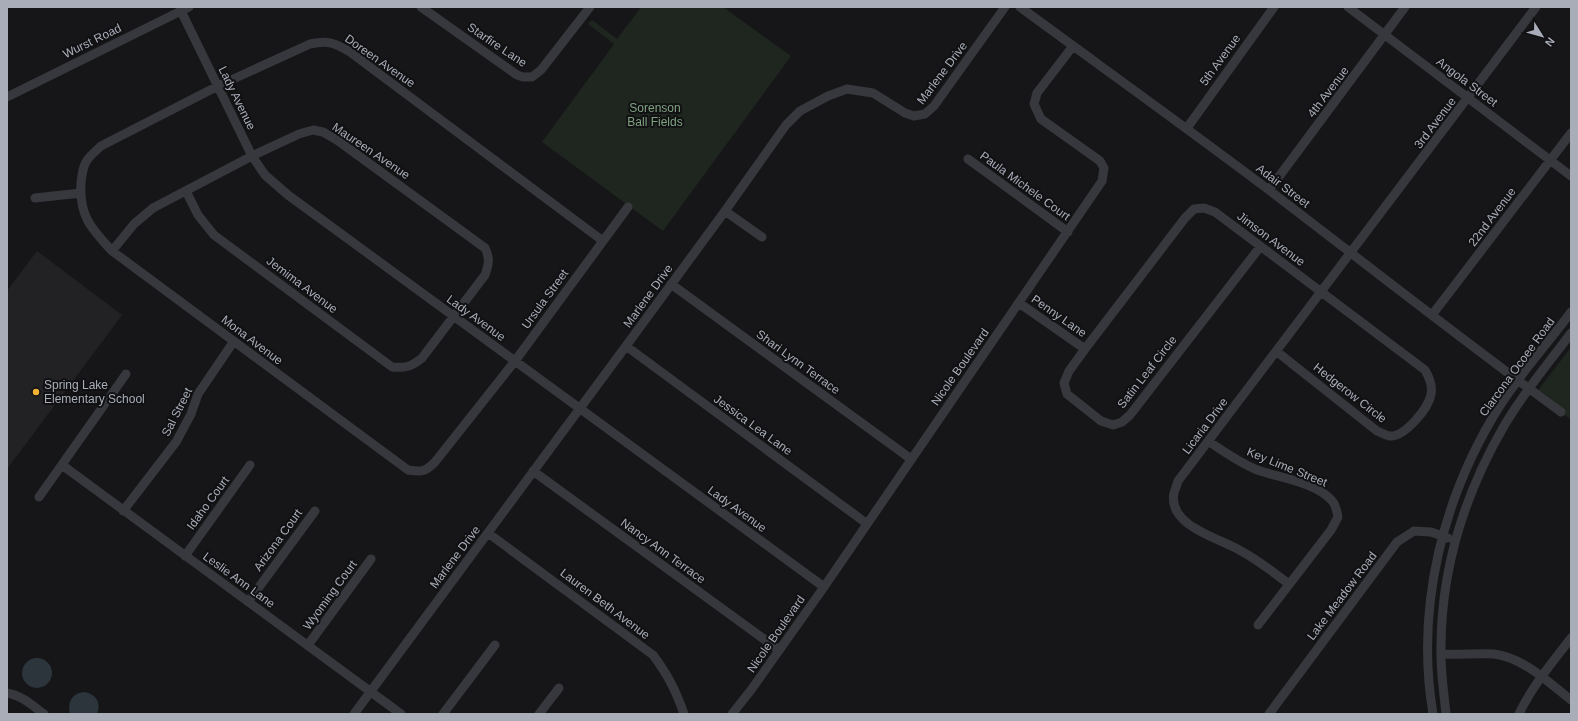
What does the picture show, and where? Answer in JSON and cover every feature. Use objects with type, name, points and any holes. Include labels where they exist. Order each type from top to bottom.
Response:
[{"type":"street","name":"Starfire Lane","points":[[421,7],[517,75],[523,77],[532,77],[541,70],[590,7]]},
{"type":"street","name":"Marlene Drive","points":[[354,714],[672,284],[786,125],[800,110],[828,96],[847,89],[873,93],[905,113],[914,116],[925,114],[934,106],[1005,7]]},
{"type":"street","name":"Adair Street","points":[[1020,7],[1269,190],[1518,382],[1561,412]]},
{"type":"street","name":"5th Avenue","points":[[1186,128],[1274,7]]},
{"type":"street","name":"Angola Street","points":[[1348,7],[1571,176]]},
{"type":"street","name":"4th Avenue","points":[[1269,190],[1405,7]]},
{"type":"street","name":"3rd Avenue","points":[[1351,253],[1536,7]]},
{"type":"street","name":"Lady Avenue","points":[[185,9],[218,86],[252,156],[265,175],[288,195],[453,317],[824,586]]},
{"type":"street","name":"Wurst Road","points":[[7,97],[185,9]]},
{"type":"street","name":"Doreen Avenue","points":[[81,193],[82,170],[86,161],[101,146],[218,86],[310,44],[323,41],[337,44],[350,52],[603,240]]},
{"type":"street","name":"Nicole Boulevard","points":[[732,714],[751,690],[824,586],[1102,181],[1104,168],[1100,160],[1041,118],[1034,104],[1037,93],[1073,46]]},
{"type":"street","name":"Maureen Avenue","points":[[112,251],[134,224],[154,208],[252,156],[299,134],[313,130],[323,132],[337,140],[485,248],[489,256],[489,264],[485,274],[453,317]]},
{"type":"street","name":"22nd Avenue","points":[[1432,315],[1571,133]]},
{"type":"street","name":"Paula Michele Court","points":[[968,159],[1068,232]]},
{"type":"street","name":"Jemima Avenue","points":[[186,191],[198,215],[214,235],[392,367],[404,368],[415,364],[422,358],[453,317]]},
{"type":"street","points":[[35,198],[81,193]]},
{"type":"street","name":"Mona Avenue","points":[[81,193],[83,210],[93,230],[112,251],[408,470],[420,472],[428,469],[435,462]]},
{"type":"street","name":"Ursula Street","points":[[435,462],[515,361],[628,207]]},
{"type":"street","name":"Jimson Avenue","points":[[1204,208],[1215,212],[1321,292]]},
{"type":"street","name":"Satin Leaf Circle","points":[[1204,208],[1194,209],[1185,218],[1069,371],[1064,383],[1067,394],[1101,421],[1113,425],[1122,422],[1130,415],[1260,247]]},
{"type":"street","points":[[725,211],[762,237]]},
{"type":"street","name":"Licaria Drive","points":[[1289,584],[1240,550],[1203,533],[1184,521],[1175,509],[1174,494],[1178,481],[1351,253]]},
{"type":"street","name":"Shari Lynn Terrace","points":[[672,284],[911,459]]},
{"type":"street","name":"Hedgerow Circle","points":[[1276,351],[1377,431],[1389,436],[1400,434],[1411,426],[1430,401],[1432,393],[1430,380],[1425,370],[1321,292]]},
{"type":"street","name":"Penny Lane","points":[[1019,303],[1085,349]]},
{"type":"street","name":"Clarcona Ocoee Road","points":[[1433,714],[1428,664],[1429,619],[1436,564],[1451,507],[1465,470],[1502,403],[1571,312]]},
{"type":"street","name":"Clarcona Ocoee Road","points":[[1446,714],[1441,654],[1444,603],[1455,540],[1476,479],[1505,425],[1529,389],[1571,333]]},
{"type":"street","name":"Sal Street","points":[[124,511],[176,442],[191,414],[198,394],[234,341]]},
{"type":"street","name":"Jessica Lea Lane","points":[[626,346],[866,523]]},
{"type":"street","points":[[39,497],[126,374]]},
{"type":"street","name":"Key Lime Street","points":[[1208,441],[1234,459],[1259,470],[1300,483],[1325,494],[1334,504],[1338,517],[1332,530],[1258,625]]},
{"type":"street","name":"Leslie Ann Lane","points":[[62,465],[401,714]]},
{"type":"street","name":"Idaho Court","points":[[185,556],[250,465]]},
{"type":"street","name":"Nancy Ann Terrace","points":[[533,471],[779,650]]},
{"type":"street","name":"Arizona Court","points":[[248,602],[315,511]]},
{"type":"street","name":"Lake Meadow Road","points":[[1269,714],[1397,542],[1414,531],[1431,532],[1455,540]]},
{"type":"street","name":"Lauren Beth Avenue","points":[[488,532],[653,655],[667,674],[676,692],[684,714]]},
{"type":"street","name":"Wyoming Court","points":[[308,645],[371,559]]},
{"type":"street","points":[[1520,714],[1526,700],[1541,677],[1571,638]]},
{"type":"street","points":[[443,714],[495,644]]},
{"type":"street","points":[[1441,654],[1494,654],[1513,659],[1531,669],[1571,700]]},
{"type":"street","points":[[539,714],[559,688]]},
{"type":"street","points":[[7,693],[22,698],[44,714]]},
{"type":"shaded area","name":"Spring Lake Elementary School","points":[[37,251],[122,315],[7,469],[7,291]]},
{"type":"shaded area","points":[[37,658],[48,662],[52,673],[48,684],[37,688],[26,684],[22,673],[26,662]]},
{"type":"shaded area","points":[[83,692],[94,696],[98,702],[99,706],[97,714],[70,714],[69,706],[71,699]]},
{"type":"green space","name":"Sorenson Ball Fields","points":[[641,7],[723,7],[791,56],[663,231],[542,142],[614,44],[588,24],[592,20],[617,39]]},
{"type":"green space","points":[[1571,347],[1571,420],[1536,393]]},
{"type":"place","name":"Spring Lake Elementary School","points":[[36,392]]}]
